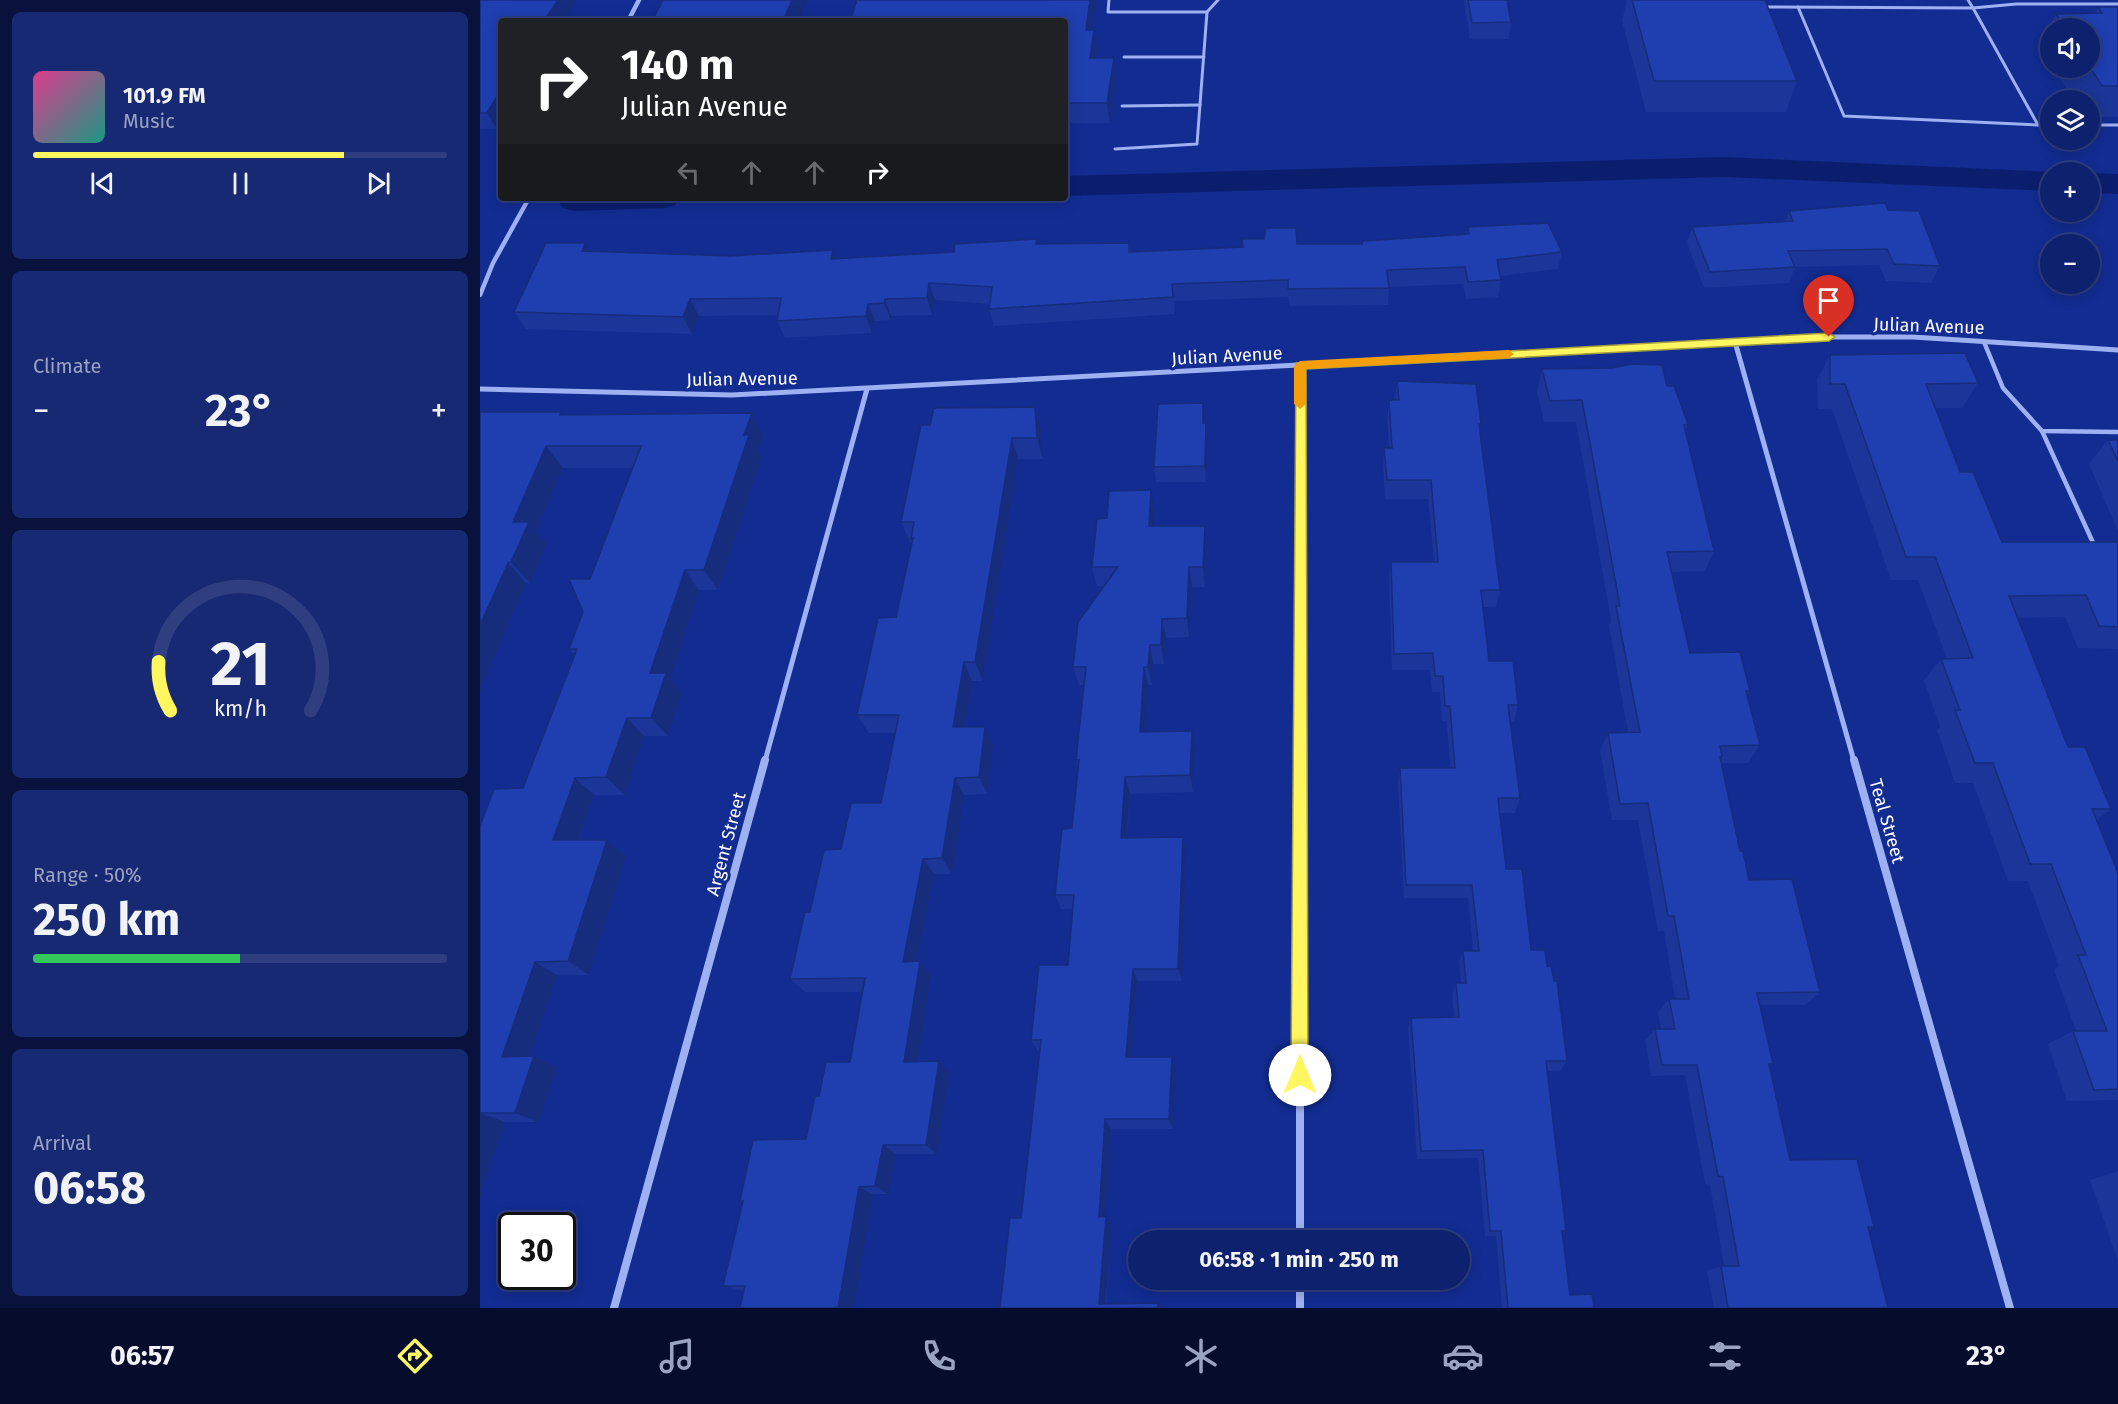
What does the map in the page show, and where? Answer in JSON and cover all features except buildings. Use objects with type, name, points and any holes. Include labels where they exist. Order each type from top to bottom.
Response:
[{"type":"street","points":[[629,18],[639,0]]},
{"type":"street","points":[[480,295],[493,263],[527,201]]},
{"type":"street","name":"Julian Avenue","points":[[480,388],[732,395],[1829,337],[1913,337],[2118,350]]},
{"type":"street","name":"Teal Street","points":[[1735,342],[2010,1308]]},
{"type":"street","points":[[1300,366],[1300,1230]]},
{"type":"street","name":"Argent Street","points":[[614,1308],[867,389]]},
{"type":"street","points":[[1300,1290],[1300,1308]]},
{"type":"lane","points":[[1109,0],[1108,12],[1207,12]]},
{"type":"lane","points":[[1115,149],[1197,144],[1207,12],[1218,0]]},
{"type":"lane","points":[[1968,0],[2038,125]]},
{"type":"lane","points":[[1753,7],[1973,8],[2016,4],[2118,4]]},
{"type":"lane","points":[[1798,7],[1844,116],[2038,125]]},
{"type":"lane","points":[[1124,57],[1204,57]]},
{"type":"lane","points":[[1122,106],[1200,105]]},
{"type":"lane","points":[[2100,125],[2118,125]]},
{"type":"lane","points":[[1984,342],[2003,388],[2042,431],[2099,557]]},
{"type":"lane","points":[[2042,431],[2118,432]]},
{"type":"waterway","points":[[1068,186],[1724,167],[2040,181]]},
{"type":"waterway","points":[[2100,183],[2118,184]]},
{"type":"slow traffic","points":[[1300,404],[1300,366],[1509,354]]},
{"type":"route","points":[[1300,1075],[1300,366],[1829,337]]}]
